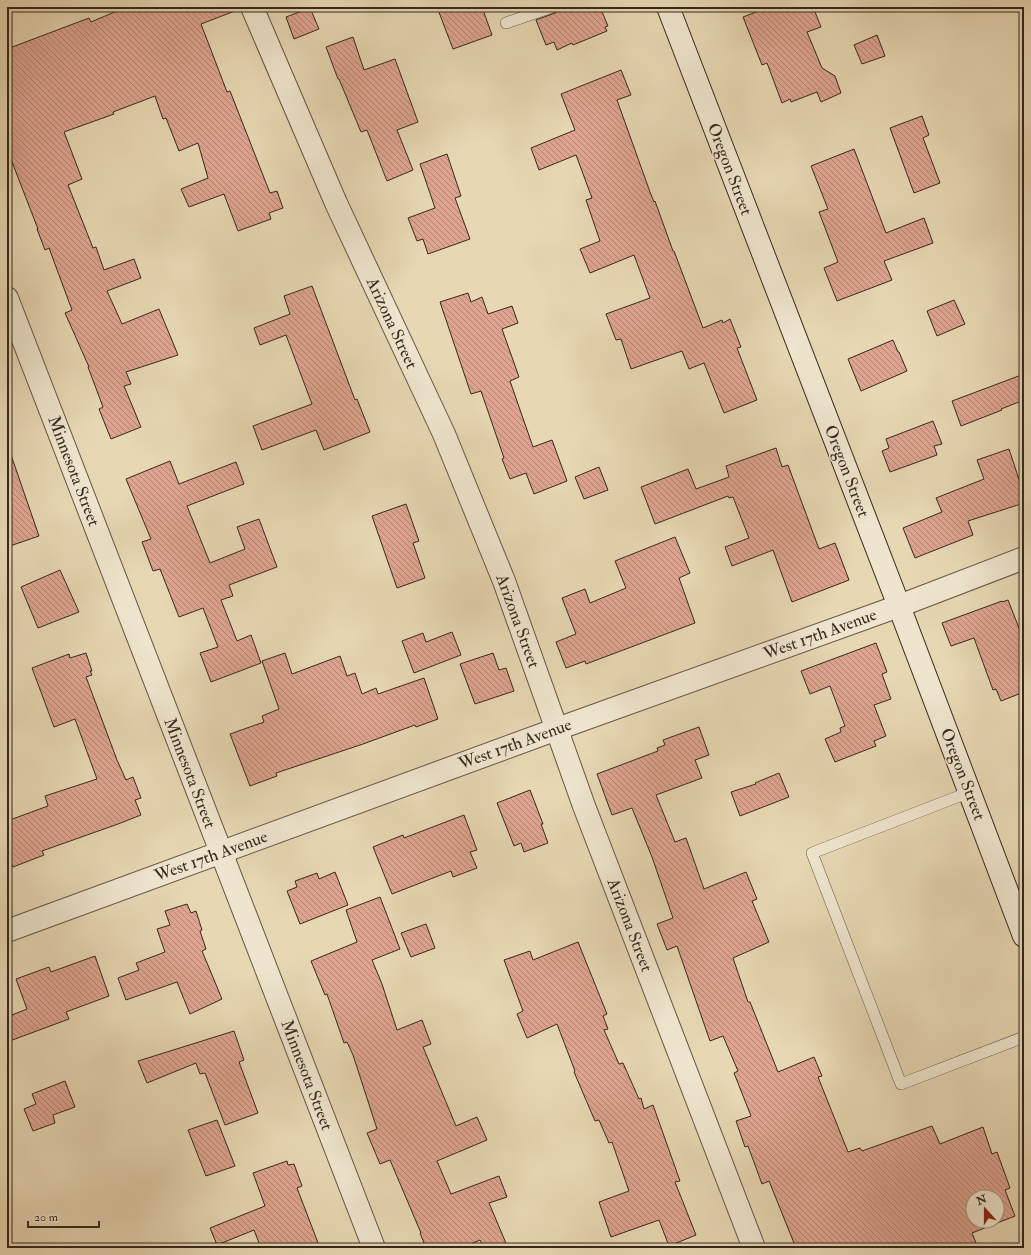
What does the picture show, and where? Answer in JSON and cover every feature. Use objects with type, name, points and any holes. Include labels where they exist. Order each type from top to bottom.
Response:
[{"type":"street","name":"Arizona Street","points":[[252,7],[336,203],[444,434],[504,581],[590,821],[754,1248]]},
{"type":"street","name":"Oregon Street","points":[[668,7],[899,606],[1024,936]]},
{"type":"street","name":"Minnesota Street","points":[[7,298],[374,1248]]},
{"type":"street","name":"West 17th Avenue","points":[[7,931],[557,729],[899,606],[1024,558]]},
{"type":"lane","points":[[506,23],[552,7]]},
{"type":"lane","points":[[970,792],[812,853],[901,1084],[1024,1037]]},
{"type":"building","points":[[126,7],[240,7],[240,9],[201,24],[227,92],[230,91],[270,193],[277,191],[283,208],[269,213],[271,219],[238,231],[224,194],[189,207],[181,189],[208,178],[198,143],[179,151],[166,118],[163,119],[155,96],[113,112],[114,114],[64,132],[82,179],[68,185],[93,248],[96,247],[104,270],[134,259],[141,278],[107,291],[122,324],[159,309],[178,355],[126,372],[131,384],[124,386],[141,427],[111,439],[99,409],[103,407],[89,367],[65,313],[72,310],[49,248],[45,250],[7,149],[7,49],[89,18],[91,22]]},
{"type":"building","points":[[437,7],[482,7],[492,35],[453,49]]},
{"type":"building","points":[[559,7],[600,7],[608,26],[605,27],[607,31],[573,45],[572,43],[557,50],[554,42],[546,45],[536,20],[555,13],[558,11]]},
{"type":"building","points":[[769,7],[813,7],[821,27],[807,32],[822,68],[835,76],[841,93],[821,102],[817,92],[791,102],[790,99],[782,103],[767,63],[762,65],[743,17]]},
{"type":"building","points":[[310,8],[319,29],[294,39],[286,17]]},
{"type":"building","points":[[877,35],[885,56],[862,64],[854,45]]},
{"type":"building","points":[[353,37],[364,70],[395,59],[418,122],[397,130],[413,170],[387,181],[367,130],[361,132],[326,47]]},
{"type":"building","points":[[621,70],[631,95],[617,100],[650,192],[654,202],[655,201],[703,328],[722,320],[723,323],[730,319],[741,347],[737,348],[757,400],[724,413],[704,363],[689,369],[682,351],[631,369],[621,339],[616,340],[606,314],[650,298],[634,255],[590,273],[580,249],[600,241],[586,200],[592,198],[576,155],[539,170],[531,148],[575,130],[561,94]]},
{"type":"building","points":[[922,116],[929,135],[923,138],[940,183],[914,193],[890,128]]},
{"type":"building","points":[[854,149],[886,233],[924,218],[933,243],[884,261],[892,280],[837,301],[824,268],[838,262],[819,212],[828,209],[811,166]]},
{"type":"building","points":[[447,154],[461,196],[455,198],[470,239],[428,254],[423,239],[417,241],[408,218],[435,208],[420,164]]},
{"type":"building","points":[[312,286],[355,400],[357,399],[370,432],[324,450],[316,430],[262,450],[253,426],[312,404],[286,335],[260,345],[254,328],[290,314],[284,296]]},
{"type":"building","points":[[468,293],[471,302],[482,297],[488,314],[512,306],[518,323],[502,329],[519,377],[510,381],[533,447],[552,440],[567,481],[534,494],[526,473],[510,479],[502,459],[504,458],[481,391],[471,394],[440,302]]},
{"type":"building","points":[[954,300],[965,324],[937,336],[927,311]]},
{"type":"building","points":[[893,340],[907,371],[861,391],[848,359]]},
{"type":"building","points":[[1024,374],[1024,400],[961,426],[952,401]]},
{"type":"building","points":[[933,421],[942,444],[934,446],[937,455],[890,472],[882,451],[889,448],[886,439]]},
{"type":"building","points":[[776,448],[782,467],[788,465],[819,549],[835,543],[849,580],[792,602],[773,550],[732,566],[725,547],[749,538],[733,497],[729,498],[728,496],[655,524],[641,487],[688,469],[696,489],[729,477],[726,466]]},
{"type":"building","points":[[1009,449],[1024,495],[1024,503],[968,521],[973,535],[915,558],[903,528],[942,512],[936,498],[984,479],[977,460]]},
{"type":"building","points":[[10,452],[39,536],[7,547],[7,453]]},
{"type":"building","points":[[170,461],[179,484],[236,462],[244,484],[187,506],[210,563],[245,549],[237,527],[259,519],[277,567],[229,585],[233,596],[221,600],[237,641],[251,635],[261,663],[211,682],[200,653],[218,647],[203,608],[179,617],[160,569],[153,571],[142,542],[151,539],[126,479]]},
{"type":"building","points":[[599,467],[608,490],[584,499],[575,477]]},
{"type":"building","points":[[406,504],[419,541],[413,543],[425,578],[397,588],[372,516]]},
{"type":"building","points":[[675,537],[690,573],[679,578],[695,623],[586,664],[585,661],[566,668],[556,642],[576,634],[562,598],[585,589],[590,603],[626,588],[615,561]]},
{"type":"building","points":[[60,570],[79,612],[38,628],[21,587]]},
{"type":"building","points":[[1008,600],[1019,628],[1024,626],[1024,692],[1001,701],[996,689],[993,690],[974,638],[951,646],[942,623]]},
{"type":"building","points":[[452,632],[461,655],[414,673],[402,641],[423,633],[426,642]]},
{"type":"building","points":[[876,643],[887,672],[882,674],[891,699],[874,705],[886,736],[874,741],[876,746],[835,762],[825,739],[841,732],[840,728],[845,726],[830,686],[810,694],[801,671]]},
{"type":"building","points":[[86,653],[92,675],[86,677],[126,780],[133,777],[141,798],[135,800],[141,815],[42,851],[44,855],[13,867],[11,863],[7,864],[7,821],[48,806],[45,796],[97,779],[75,719],[54,727],[32,668],[69,654],[70,658]]},
{"type":"building","points":[[285,653],[292,674],[340,656],[347,676],[355,673],[362,694],[376,688],[378,694],[424,678],[438,719],[416,727],[415,725],[276,773],[277,776],[250,786],[230,734],[264,722],[262,716],[279,709],[262,661]]},
{"type":"building","points":[[493,653],[499,670],[506,668],[514,691],[475,704],[460,664]]},
{"type":"building","points":[[699,727],[709,755],[695,760],[702,778],[656,795],[675,842],[686,838],[704,889],[746,872],[757,899],[752,901],[769,942],[733,958],[748,1002],[750,1002],[778,1072],[814,1057],[822,1076],[818,1077],[848,1152],[860,1148],[862,1151],[932,1126],[940,1144],[983,1127],[992,1154],[997,1152],[1010,1188],[1005,1190],[965,1189],[965,1229],[982,1229],[972,1233],[978,1248],[796,1248],[769,1181],[762,1184],[748,1146],[745,1147],[736,1121],[751,1116],[734,1073],[738,1071],[723,1036],[710,1041],[677,946],[667,950],[657,924],[673,918],[652,857],[632,808],[612,815],[597,774],[658,751],[657,748],[665,745],[663,740]]},
{"type":"building","points":[[779,773],[789,797],[740,816],[731,792],[756,784],[755,783]]},
{"type":"building","points":[[530,790],[543,824],[541,824],[548,843],[524,852],[521,843],[514,846],[497,803]]},
{"type":"building","points":[[464,815],[477,850],[470,852],[477,868],[453,877],[451,871],[392,894],[373,847],[403,835],[404,838]]},
{"type":"building","points":[[335,872],[348,905],[300,924],[287,891],[297,887],[295,881],[317,873],[319,879]]},
{"type":"building","points":[[380,897],[400,949],[372,960],[382,984],[397,1030],[422,1020],[431,1044],[423,1047],[456,1126],[477,1117],[487,1140],[437,1161],[451,1194],[499,1176],[507,1197],[489,1203],[508,1248],[484,1248],[480,1240],[461,1248],[426,1248],[390,1160],[380,1164],[367,1133],[377,1129],[353,1055],[347,1042],[344,1043],[327,994],[325,995],[311,961],[357,942],[346,910]]},
{"type":"building","points":[[187,904],[191,913],[196,911],[202,930],[200,931],[206,949],[202,951],[222,999],[190,1014],[177,982],[126,1000],[118,978],[139,970],[136,963],[165,952],[157,929],[170,925],[165,911]]},
{"type":"building","points":[[426,924],[435,948],[411,957],[401,933]]},
{"type":"building","points":[[578,942],[607,1014],[603,1016],[608,1029],[604,1030],[619,1064],[623,1063],[639,1099],[641,1098],[644,1109],[653,1105],[680,1181],[675,1182],[696,1235],[669,1246],[659,1220],[611,1237],[599,1202],[629,1191],[612,1142],[609,1143],[599,1120],[595,1121],[574,1072],[575,1071],[557,1024],[527,1038],[517,1014],[523,1011],[504,960],[530,951],[533,960]]},
{"type":"building","points":[[95,956],[109,996],[66,1012],[69,1019],[7,1042],[7,1017],[27,1009],[16,979],[49,967],[51,972]]},
{"type":"building","points":[[234,1031],[244,1060],[239,1062],[258,1113],[225,1125],[205,1073],[200,1074],[196,1063],[147,1083],[138,1061]]},
{"type":"building","points":[[65,1081],[75,1107],[53,1115],[55,1123],[33,1131],[24,1109],[36,1104],[32,1094]]},
{"type":"building","points":[[217,1120],[235,1166],[206,1176],[188,1130]]},
{"type":"building","points":[[287,1161],[288,1165],[294,1164],[302,1186],[297,1188],[320,1248],[261,1248],[254,1230],[217,1245],[210,1228],[265,1206],[253,1173]]},
{"type":"building","points":[[1005,1190],[1015,1216],[1005,1220]]}]
